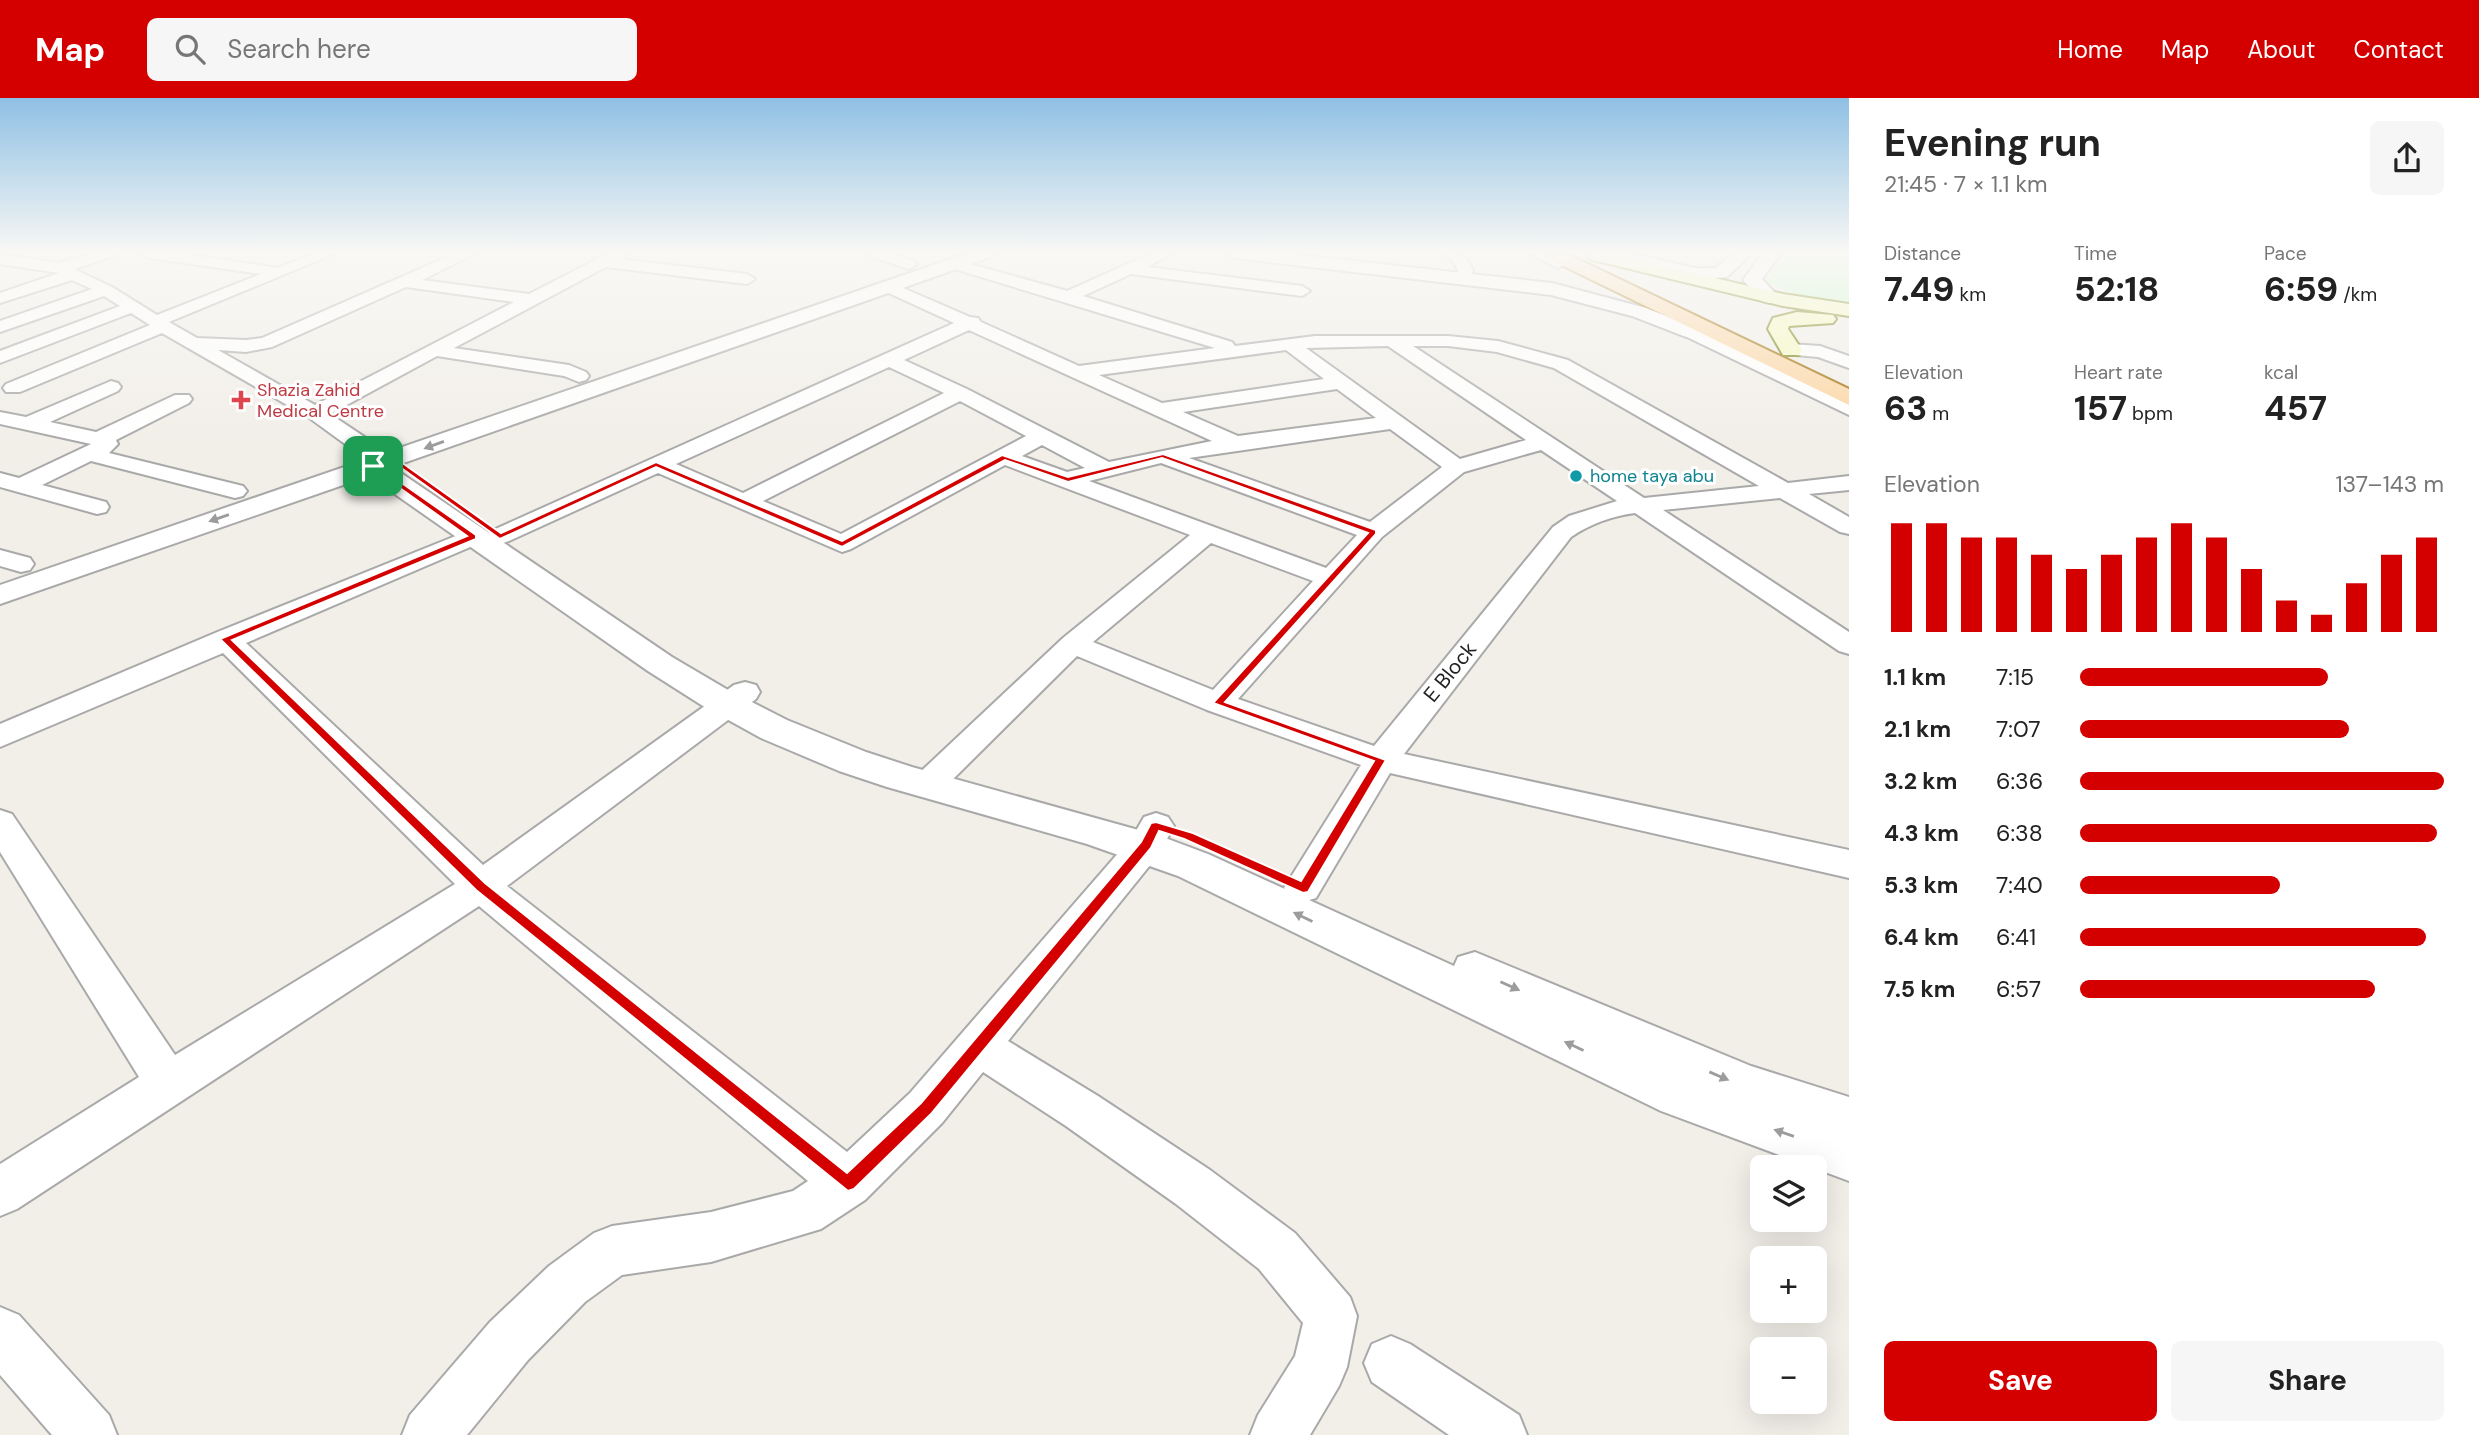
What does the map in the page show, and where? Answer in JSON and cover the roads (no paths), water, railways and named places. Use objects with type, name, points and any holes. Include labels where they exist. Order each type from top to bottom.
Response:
[{"type":"main road","points":[[1668,315],[1849,398]]},
{"type":"main road","points":[[1722,315],[1849,377]]},
{"type":"main road","points":[[1791,350],[1778,329],[1780,322],[1797,318],[1849,321]]},
{"type":"street","points":[[0,327],[33,315]]},
{"type":"street","points":[[0,357],[111,315]]},
{"type":"street","points":[[146,315],[315,413],[487,536],[664,670],[736,699],[807,744],[1151,836],[1189,836],[1565,1011],[1744,1087],[1849,1122]]},
{"type":"street","points":[[13,388],[180,315]]},
{"type":"street","points":[[196,344],[211,342],[246,346],[266,343],[328,315]]},
{"type":"street","points":[[315,413],[505,315]]},
{"type":"street","points":[[7,564],[258,490],[472,431],[579,376],[758,315]]},
{"type":"street","points":[[377,458],[450,418],[525,403],[799,315]]},
{"type":"street","points":[[956,315],[1236,443]]},
{"type":"street","points":[[1128,315],[1237,349]]},
{"type":"street","points":[[1650,315],[1701,332],[1849,409]]},
{"type":"street","points":[[0,736],[225,639],[487,536],[656,464],[972,322]]},
{"type":"street","points":[[1077,372],[1287,343],[1392,341],[1479,344],[1516,350],[1561,364],[1849,527]]},
{"type":"street","points":[[1392,341],[1849,645]]},
{"type":"street","points":[[1287,343],[1456,467]]},
{"type":"street","points":[[1791,350],[1820,352],[1849,362]]},
{"type":"street","points":[[438,351],[569,371],[579,376]]},
{"type":"street","points":[[889,360],[960,393],[1107,470]]},
{"type":"street","points":[[1161,409],[1342,382]]},
{"type":"street","points":[[29,425],[111,387]]},
{"type":"street","points":[[744,502],[960,393]]},
{"type":"street","points":[[11,482],[94,447],[182,399]]},
{"type":"street","points":[[0,418],[94,447],[258,490]]},
{"type":"street","points":[[450,418],[472,431]]},
{"type":"street","points":[[1068,479],[1163,456],[1236,443],[1392,422]]},
{"type":"street","points":[[656,464],[842,544],[1042,436]]},
{"type":"street","points":[[1218,703],[1373,532],[1456,467],[1543,442]]},
{"type":"street","points":[[1163,456],[1373,532]]},
{"type":"street","points":[[1004,457],[1329,579]]},
{"type":"street","points":[[11,482],[97,507]]},
{"type":"street","name":"E Block","points":[[1303,888],[1381,760],[1562,532],[1578,521],[1603,512],[1849,482]]},
{"type":"street","points":[[0,595],[258,490]]},
{"type":"street","points":[[935,777],[1073,644],[1208,533]]},
{"type":"street","points":[[225,639],[481,886],[848,1183]]},
{"type":"street","points":[[1073,644],[1218,703],[1381,760],[1849,864]]},
{"type":"street","points":[[0,1192],[167,1083],[481,886],[736,699]]},
{"type":"street","points":[[0,823],[167,1083]]},
{"type":"street","points":[[430,1435],[509,1341],[567,1284],[612,1251],[712,1237],[763,1224],[804,1212],[848,1183],[926,1108],[1151,836]]},
{"type":"street","points":[[1151,836],[1193,865],[1679,1094],[1849,1155]]},
{"type":"street","points":[[978,1046],[1094,1119],[1193,1187],[1277,1251],[1331,1316],[1320,1367],[1278,1435]]},
{"type":"street","points":[[0,1334],[89,1435]]},
{"type":"street","points":[[1391,1363],[1499,1435]]},
{"type":"place","name":"Shazia Zahid Medical Centre","points":[[241,400]]},
{"type":"place","name":"home taya abu","points":[[1576,476]]}]
